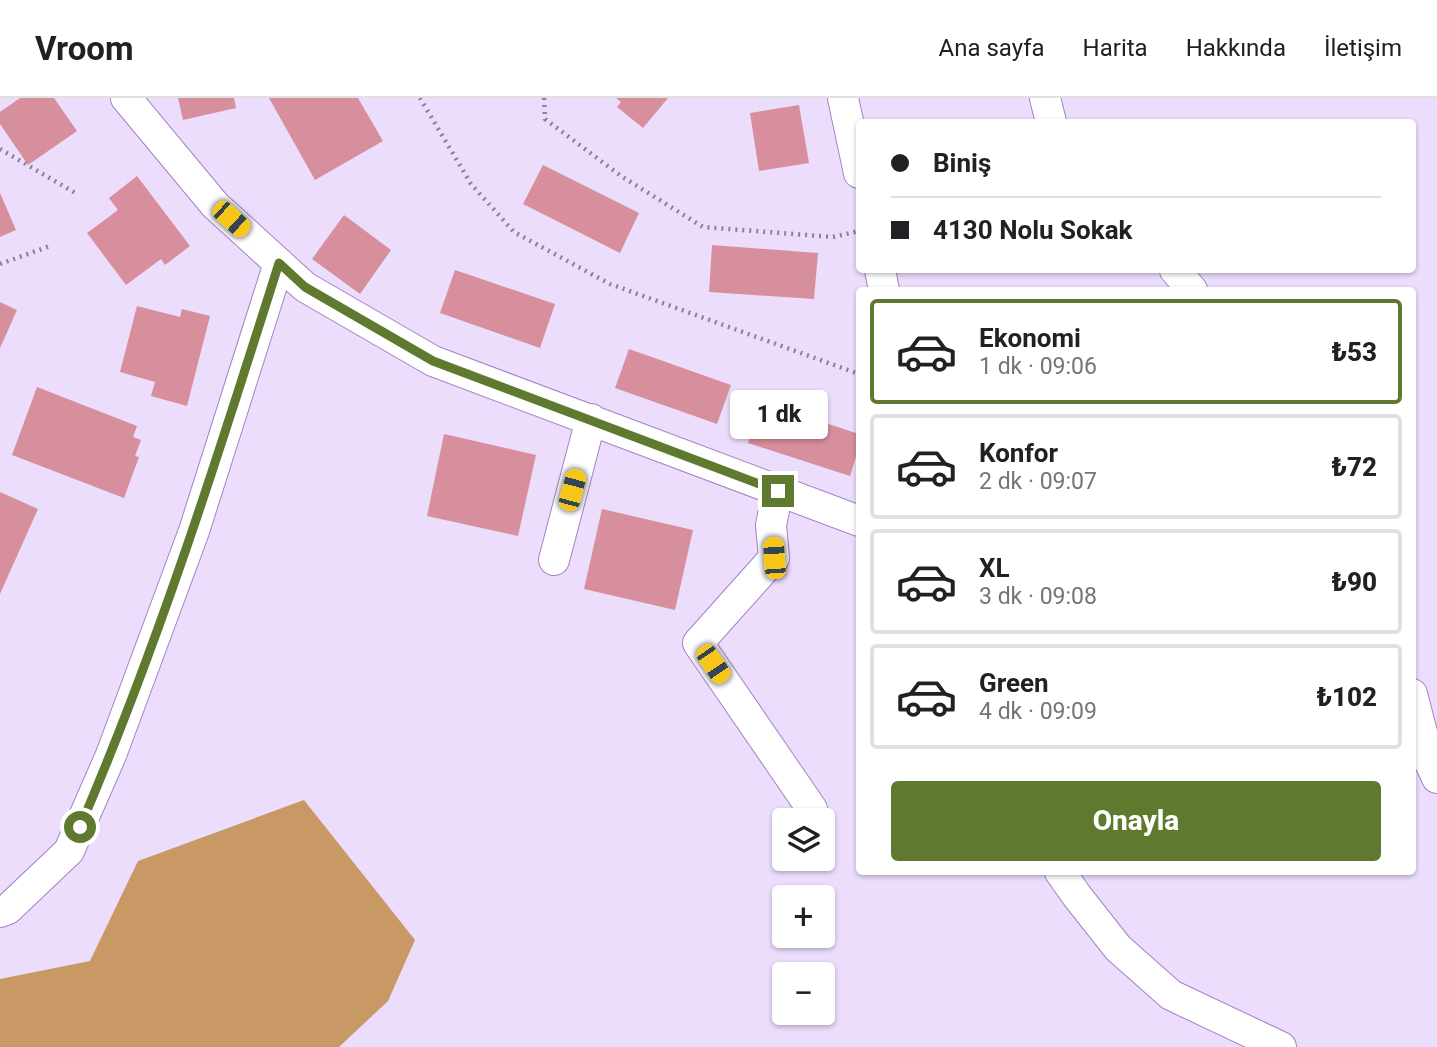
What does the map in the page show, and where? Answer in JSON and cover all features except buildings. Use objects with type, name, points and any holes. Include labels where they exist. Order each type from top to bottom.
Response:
[{"type":"street","points":[[126,98],[215,205],[305,287],[433,361],[856,520]]},
{"type":"street","points":[[843,98],[856,159]]},
{"type":"street","points":[[1045,98],[1050,119]]},
{"type":"street","points":[[0,912],[8,909],[69,851],[111,755],[194,531],[279,263]]},
{"type":"street","points":[[1178,273],[1189,287]]},
{"type":"street","points":[[554,560],[591,419]]},
{"type":"street","points":[[778,491],[771,525],[774,558],[698,643],[811,808]]},
{"type":"street","points":[[1416,709],[1430,763],[1437,778]]},
{"type":"street","points":[[1062,875],[1118,948],[1171,995],[1281,1047]]},
{"type":"path","points":[[420,98],[471,184],[514,232],[610,284],[856,373]]},
{"type":"path","points":[[544,98],[545,119],[621,176],[703,228],[833,237],[856,232]]},
{"type":"path","points":[[0,149],[76,194]]},
{"type":"path","points":[[0,264],[50,246]]},
{"type":"shaded area","points":[[304,800],[415,940],[388,1001],[339,1047],[0,1047],[0,979],[90,961],[138,861]]},
{"type":"route","points":[[80,827],[111,755],[194,531],[279,263],[305,287],[433,361],[778,491]]}]
